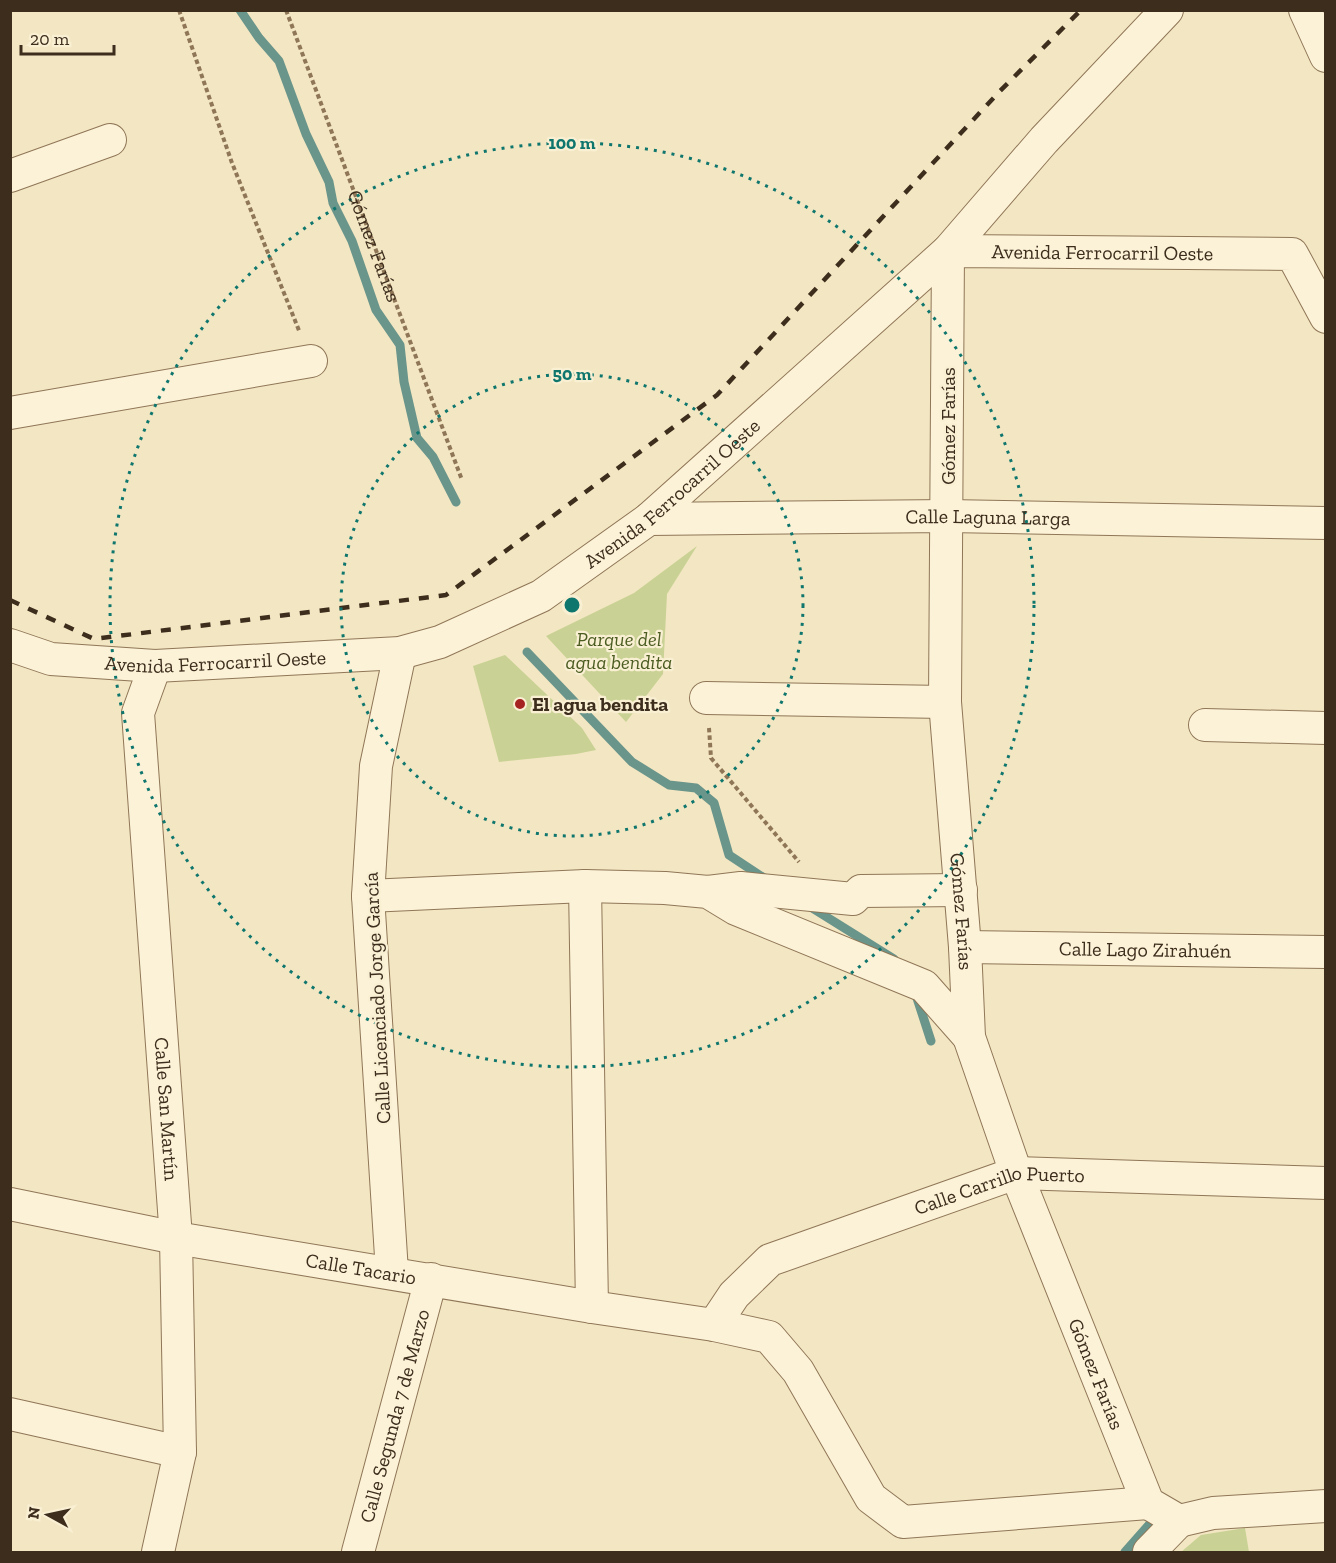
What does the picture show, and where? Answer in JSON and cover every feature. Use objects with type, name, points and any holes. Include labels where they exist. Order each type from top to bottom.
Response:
[{"type":"street","points":[[948,250],[1044,140],[1167,10]]},
{"type":"street","points":[[1305,10],[1326,56]]},
{"type":"street","points":[[10,176],[110,140]]},
{"type":"street","name":"Avenida Ferrocarril Oeste","points":[[10,645],[51,659],[155,666],[400,653],[440,642],[541,596],[649,519],[948,250],[1292,254],[1326,317]]},
{"type":"street","name":"Gómez Farías","points":[[948,250],[945,702],[961,890],[969,1036],[1016,1173],[1148,1503]]},
{"type":"street","points":[[10,413],[311,361]]},
{"type":"street","name":"Calle Laguna Larga","points":[[649,519],[948,516],[1326,523]]},
{"type":"street","name":"Calle Licenciado Jorge García","points":[[392,1272],[368,896],[376,766],[400,653]]},
{"type":"street","name":"Calle San Martín","points":[[155,666],[138,713],[176,1238],[180,1452],[158,1552]]},
{"type":"street","points":[[706,698],[945,702]]},
{"type":"street","points":[[1205,725],[1326,728]]},
{"type":"street","points":[[585,886],[592,1307]]},
{"type":"street","points":[[368,896],[585,886],[665,888],[739,898],[853,899],[861,891],[961,890]]},
{"type":"street","points":[[739,898],[924,986],[969,1036]]},
{"type":"street","name":"Calle Lago Zirahuén","points":[[965,947],[1326,952]]},
{"type":"street","name":"Calle Carrillo Puerto","points":[[714,1325],[734,1294],[770,1260],[1016,1173],[1326,1183]]},
{"type":"street","name":"Calle Tacario","points":[[10,1204],[176,1238],[714,1325],[769,1336],[798,1371],[871,1498],[903,1522],[1148,1503]]},
{"type":"street","name":"Calle Segunda 7 de Marzo","points":[[358,1552],[430,1279]]},
{"type":"street","points":[[10,1414],[180,1452]]},
{"type":"street","points":[[1148,1503],[1179,1521]]},
{"type":"street","points":[[1149,1552],[1179,1521],[1213,1513],[1326,1506]]},
{"type":"path","points":[[179,10],[232,163],[311,361]]},
{"type":"path","name":"Gómez Farías","points":[[285,10],[462,480]]},
{"type":"path","points":[[706,698],[711,758],[800,863]]},
{"type":"green space","name":"Parque del agua bendita","points":[[697,546],[667,594],[663,674],[626,722],[546,636],[634,593]]},
{"type":"green space","name":"El agua bendita","points":[[505,655],[582,728],[596,750],[499,762],[473,666]]},
{"type":"green space","points":[[1245,1528],[1249,1552],[1181,1552],[1201,1535]]},
{"type":"waterway","points":[[240,10],[259,38],[279,61],[306,134],[329,182],[333,203],[352,241],[376,310],[400,345],[404,382],[417,438],[433,457],[456,502]]},
{"type":"waterway","points":[[527,652],[632,762],[669,785],[696,788],[714,803],[729,855],[767,880]]},
{"type":"waterway","points":[[809,906],[894,959]]},
{"type":"waterway","points":[[916,995],[931,1041]]},
{"type":"waterway","points":[[1125,1552],[1155,1518]]},
{"type":"railway","points":[[10,600],[94,639],[446,595],[717,395],[1000,91],[1081,10]]},
{"type":"place","name":"El agua bendita","points":[[520,704]]}]
